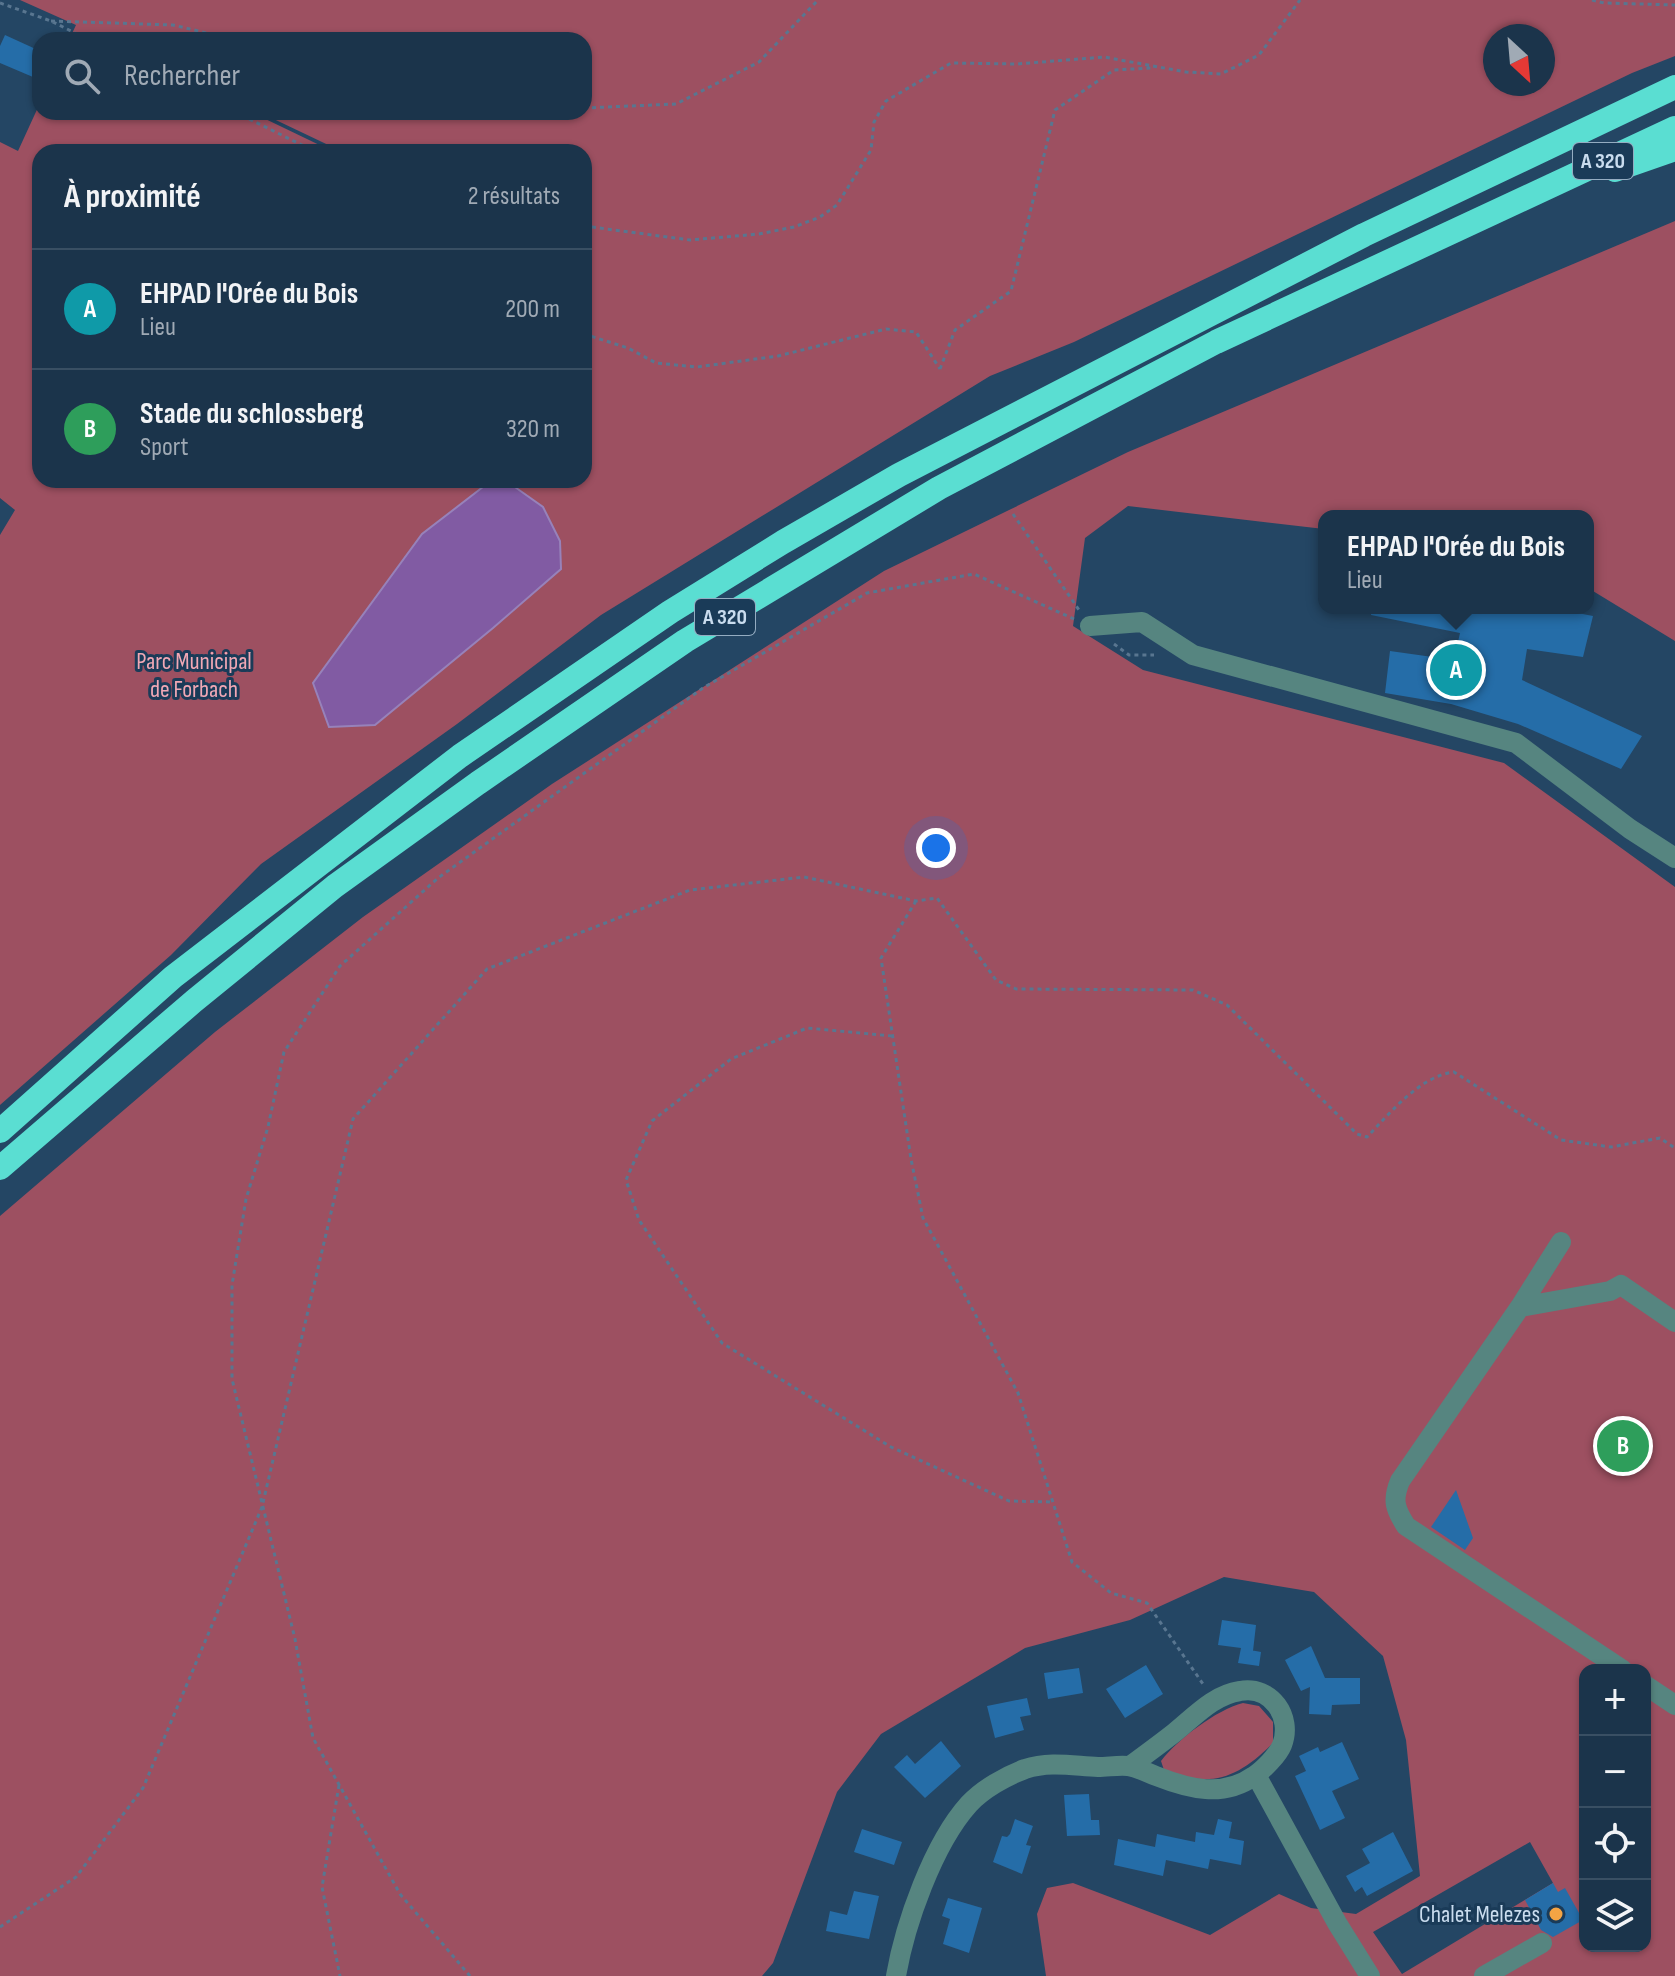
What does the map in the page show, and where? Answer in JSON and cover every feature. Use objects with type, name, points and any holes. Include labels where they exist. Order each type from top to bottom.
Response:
[{"type":"highway","name":"A 320","points":[[0,1131],[173,977],[460,756],[670,612],[757,557],[899,475],[1153,343],[1364,235],[1675,87]]},
{"type":"highway","name":"A 320","points":[[0,1168],[194,1001],[335,886],[685,641],[939,488],[1216,342],[1675,128]]},
{"type":"highway","points":[[1532,194],[1630,166],[1675,149]]},
{"type":"street","points":[[1090,626],[1142,622],[1193,655],[1516,743],[1630,829],[1675,858]]},
{"type":"street","points":[[1561,1242],[1400,1481],[1393,1497],[1396,1510],[1406,1526],[1614,1664]]},
{"type":"street","points":[[1520,1307],[1610,1291],[1621,1285],[1675,1322]]},
{"type":"street","points":[[1651,1689],[1675,1705]]},
{"type":"street","points":[[896,1976],[907,1927],[930,1870],[952,1828],[970,1803],[996,1783],[1027,1768],[1059,1763],[1130,1766],[1187,1788],[1234,1788],[1256,1775],[1281,1749],[1285,1718],[1273,1699],[1242,1690],[1215,1701],[1130,1766]]},
{"type":"street","points":[[1256,1775],[1337,1923],[1370,1976]]},
{"type":"street","points":[[1484,1976],[1542,1943]]},
{"type":"path","points":[[592,108],[676,104],[759,62],[818,0]]},
{"type":"path","points":[[592,227],[690,240],[759,234],[794,227],[820,217],[837,205],[871,150],[874,122],[886,101],[951,63],[1017,64],[1104,57],[1156,67],[1221,74],[1259,55],[1300,0]]},
{"type":"path","points":[[1592,0],[1675,5]]},
{"type":"path","points":[[0,3],[73,32]]},
{"type":"path","points":[[51,21],[173,25],[202,32]]},
{"type":"path","points":[[592,337],[628,348],[656,363],[697,367],[778,356],[886,329],[916,332],[940,369],[955,330],[1011,291],[1055,110],[1114,70],[1156,67]]},
{"type":"path","points":[[251,120],[300,144]]},
{"type":"path","points":[[1013,514],[1090,626]]},
{"type":"path","points":[[470,1976],[400,1894],[313,1738],[295,1639],[232,1379],[232,1285],[246,1199],[268,1127],[284,1052],[340,966],[438,878],[703,688],[867,593],[974,574],[1090,626],[1129,655],[1164,654]]},
{"type":"path","points":[[0,1927],[76,1877],[143,1788],[262,1507],[353,1119],[487,969],[690,890],[804,877],[916,901],[937,898],[996,980],[1016,989],[1193,990],[1227,1005],[1357,1134],[1367,1137],[1394,1109],[1438,1074],[1454,1072],[1561,1140],[1611,1147],[1660,1138],[1675,1148]]},
{"type":"path","points":[[916,901],[881,958],[911,1159],[923,1218],[1018,1393],[1072,1562],[1111,1593],[1147,1603],[1215,1701]]},
{"type":"path","points":[[892,1036],[807,1028],[731,1059],[652,1121],[626,1180],[639,1220],[722,1343],[891,1447],[1009,1501],[1053,1502]]},
{"type":"path","points":[[339,1785],[322,1887],[340,1976]]},
{"type":"green space","name":"Parc Municipal de Forbach","points":[[20,0],[1675,0],[1675,56],[1632,73],[1074,342],[990,376],[601,615],[457,724],[261,864],[171,955],[0,1105],[0,535],[15,510],[0,498],[0,142],[18,151],[32,120],[268,120],[317,144],[32,144],[32,488],[592,488],[592,144],[326,144],[276,120],[592,120],[592,32],[73,32],[76,25]]},
{"type":"green space","points":[[1675,221],[1675,641],[1594,592],[1594,510],[1318,510],[1318,528],[1128,506],[1085,538],[1073,626],[1143,670],[1504,763],[1675,887],[1675,1976],[1046,1976],[1037,1914],[1047,1888],[1073,1883],[1210,1935],[1279,1894],[1311,1908],[1356,1914],[1420,1876],[1406,1740],[1383,1656],[1314,1592],[1224,1577],[1130,1620],[1025,1648],[881,1734],[837,1792],[773,1963],[762,1976],[0,1976],[0,1216],[215,1032],[363,917],[552,784],[884,571],[1128,452]],"holes":[[[1530,1842],[1553,1883],[1402,1974],[1373,1932]]]},
{"type":"green space","points":[[1243,1703],[1259,1706],[1273,1722],[1273,1743],[1260,1755],[1248,1765],[1223,1777],[1196,1779],[1164,1770],[1161,1761],[1187,1735],[1221,1712]]},
{"type":"shaded area","points":[[482,488],[516,488],[543,507],[560,541],[561,569],[375,725],[329,727],[313,683],[422,534]]},
{"type":"building","points":[[5,35],[32,47],[32,77],[0,63],[0,46]]},
{"type":"building","points":[[1371,615],[1593,616],[1583,657],[1527,649],[1522,680],[1642,736],[1621,769],[1518,724],[1451,704],[1385,693],[1390,651],[1454,660],[1460,633]]},
{"type":"building","points":[[1456,1490],[1473,1538],[1465,1550],[1431,1527]]},
{"type":"building","points":[[1222,1620],[1256,1625],[1253,1651],[1261,1652],[1259,1666],[1238,1663],[1241,1648],[1218,1645]]},
{"type":"building","points":[[1311,1646],[1325,1678],[1360,1678],[1360,1704],[1332,1705],[1331,1715],[1309,1714],[1310,1687],[1301,1691],[1285,1660]]},
{"type":"building","points":[[1146,1665],[1163,1694],[1125,1718],[1106,1689]]},
{"type":"building","points":[[1079,1668],[1083,1693],[1048,1699],[1044,1673]]},
{"type":"building","points":[[1027,1698],[1031,1715],[1020,1717],[1024,1730],[995,1738],[987,1706]]},
{"type":"building","points":[[941,1741],[961,1766],[925,1798],[894,1767],[907,1755],[915,1764]]},
{"type":"building","points":[[1342,1742],[1359,1779],[1332,1791],[1345,1818],[1320,1830],[1295,1776],[1306,1771],[1299,1756],[1318,1747],[1320,1752]]},
{"type":"building","points":[[1089,1794],[1091,1820],[1099,1820],[1100,1835],[1067,1836],[1064,1795]]},
{"type":"building","points":[[1015,1819],[1033,1826],[1026,1845],[1031,1846],[1022,1874],[993,1862],[1002,1836],[1010,1834]]},
{"type":"building","points":[[1218,1819],[1232,1822],[1229,1838],[1244,1841],[1241,1865],[1210,1859],[1208,1869],[1166,1860],[1163,1876],[1114,1865],[1118,1839],[1155,1847],[1157,1834],[1195,1842],[1196,1832],[1214,1835]]},
{"type":"building","points":[[862,1829],[902,1842],[894,1865],[854,1852]]},
{"type":"building","points":[[1393,1832],[1413,1871],[1367,1896],[1362,1887],[1355,1892],[1346,1876],[1370,1863],[1362,1849]]},
{"type":"building","name":"Chalet Melezes","points":[[1553,1883],[1558,1892],[1565,1888],[1579,1913],[1579,1922],[1553,1937],[1541,1930],[1525,1900]]},
{"type":"building","points":[[854,1891],[879,1896],[869,1939],[826,1931],[830,1911],[847,1915]]},
{"type":"building","points":[[948,1898],[982,1908],[969,1953],[943,1944],[950,1919],[942,1916]]},
{"type":"place","name":"EHPAD l'Orée du Bois","points":[[1456,670]]},
{"type":"place","name":"Stade du schlossberg","points":[[1623,1446]]},
{"type":"place","name":"Chalet Melezes","points":[[1556,1914]]}]
